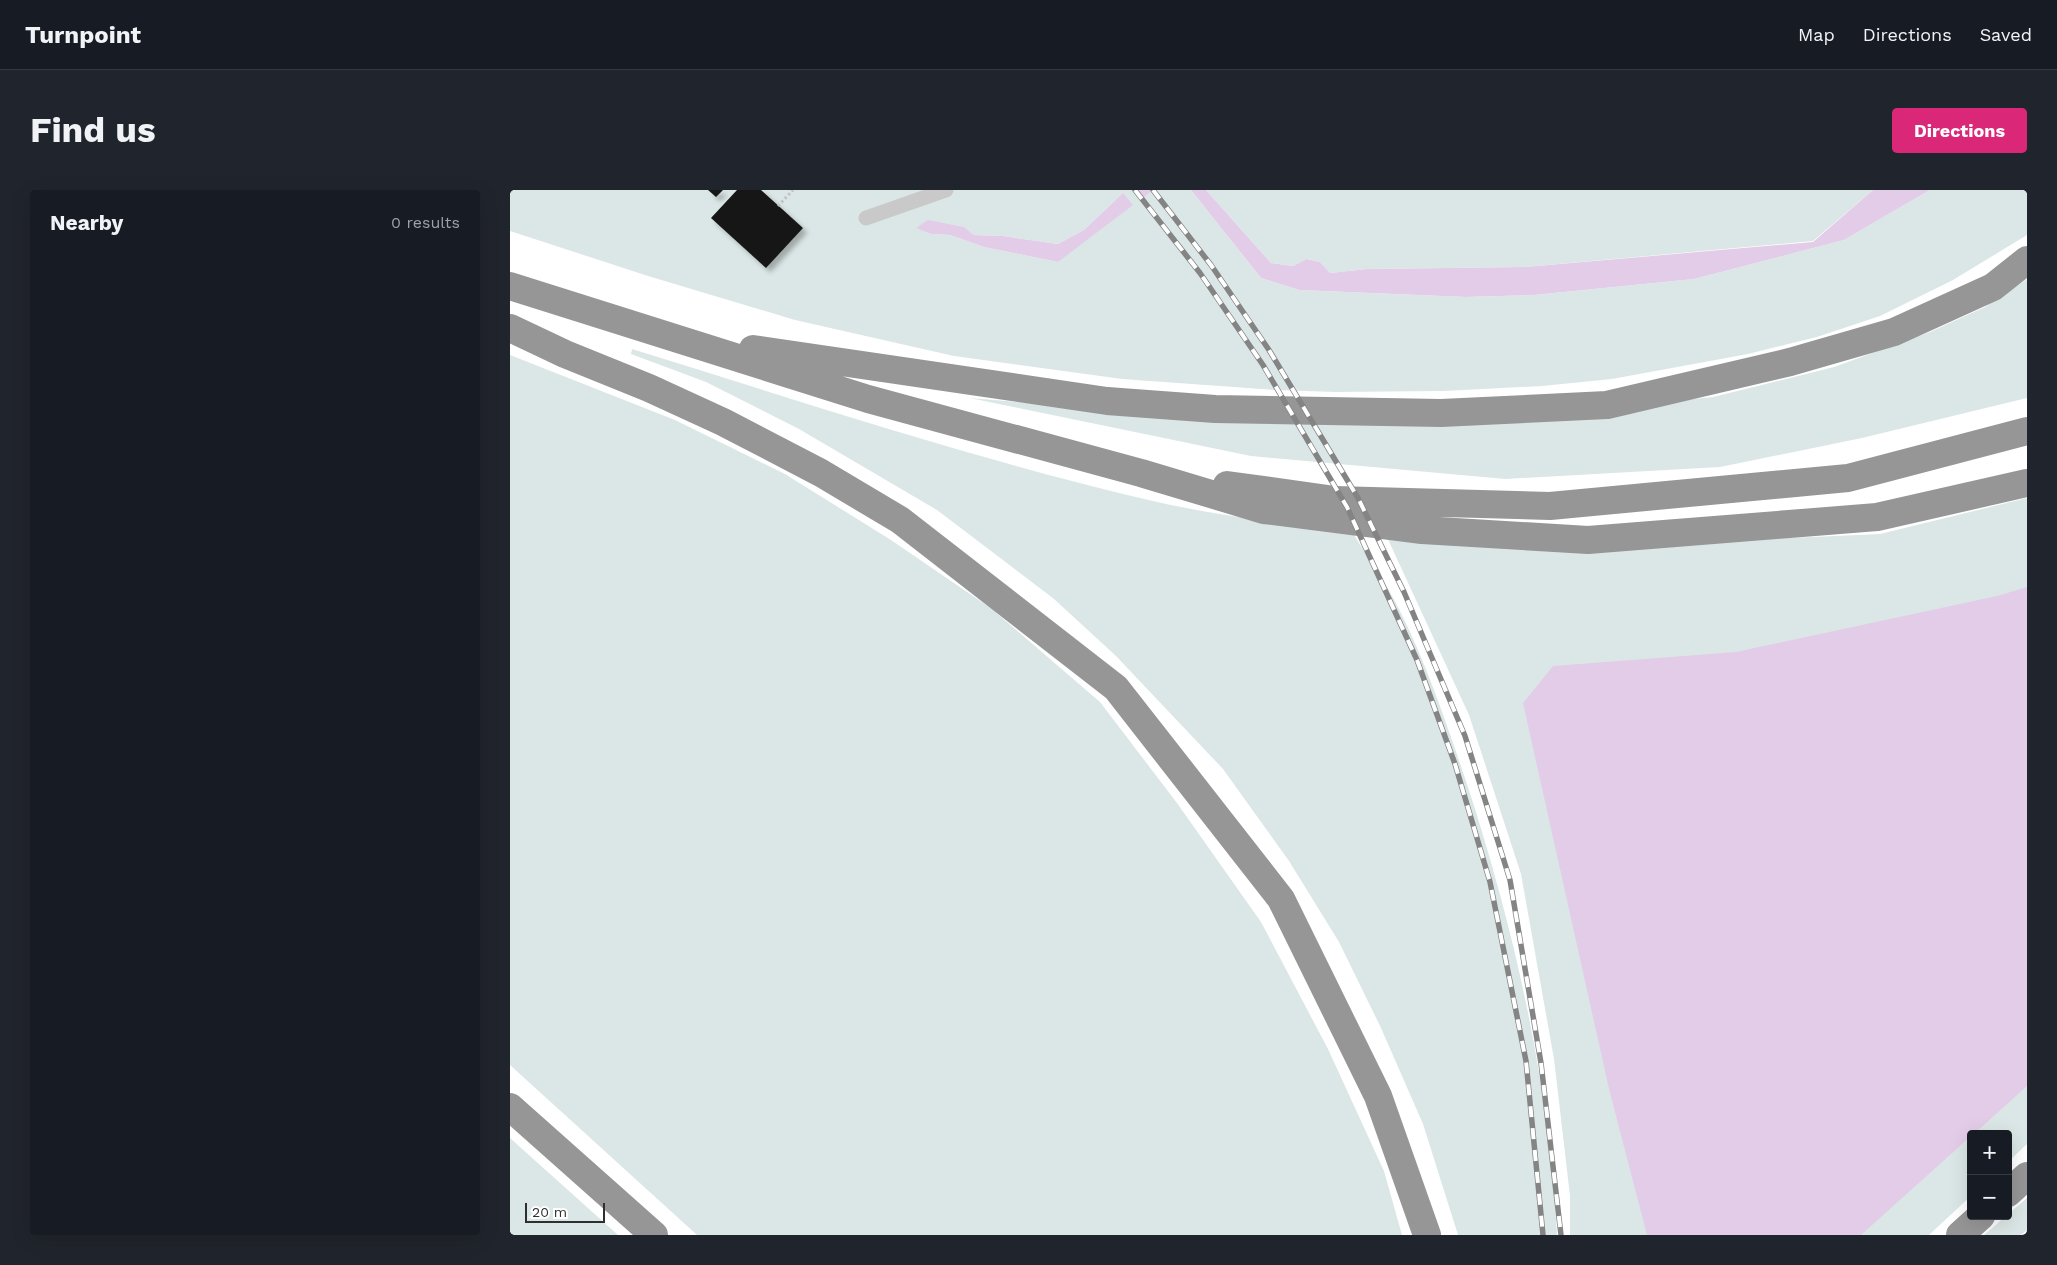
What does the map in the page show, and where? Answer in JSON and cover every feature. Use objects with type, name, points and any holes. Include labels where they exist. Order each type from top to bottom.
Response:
[{"type":"highway","points":[[680,339],[925,373],[1107,401],[1195,408],[1441,413],[1607,405],[1790,362],[1894,332],[1993,287],[2027,260]]},
{"type":"highway","points":[[510,286],[868,399],[1141,473],[1264,510],[1422,530],[1588,540],[1877,517],[2027,483]]},
{"type":"highway","points":[[510,328],[565,354],[649,388],[724,422],[821,473],[892,515],[1116,688],[1281,899],[1378,1096],[1427,1235]]},
{"type":"highway","points":[[1141,473],[1336,500],[1550,506],[1848,478],[2027,432]]},
{"type":"highway","points":[[510,1107],[654,1235]]},
{"type":"highway","points":[[2012,1189],[2027,1176]]},
{"type":"highway","points":[[1960,1235],[1977,1220]]},
{"type":"lane","points":[[866,218],[946,190]]},
{"type":"path","points":[[778,206],[793,190]]},
{"type":"shaded area","points":[[510,190],[1132,190],[1141,200],[1153,190],[1191,190],[1261,278],[1299,290],[1466,297],[1534,295],[1694,279],[1844,240],[1930,190],[2027,190],[2027,235],[1953,280],[1880,316],[1817,337],[1748,354],[1612,379],[1542,386],[1444,391],[1336,392],[1274,390],[1122,379],[954,356],[795,320],[648,276],[510,231]],"holes":[[[1123,193],[1058,262],[984,247],[950,235],[931,234],[916,227],[947,224],[963,227],[974,235],[1003,236],[1058,244],[1084,230]]]},
{"type":"shaded area","points":[[1132,190],[1153,190],[1141,200]]},
{"type":"shaded area","points":[[1191,190],[1206,190],[1271,263],[1293,266],[1307,259],[1320,262],[1330,273],[1367,269],[1525,267],[1813,242],[1873,190],[1930,190],[1844,240],[1694,279],[1534,295],[1466,297],[1299,290],[1261,278]]},
{"type":"shaded area","points":[[1206,190],[1873,190],[1813,241],[1525,267],[1367,269],[1330,273],[1320,262],[1308,259],[1293,266],[1271,263]]},
{"type":"shaded area","points":[[1123,193],[1133,205],[1058,262],[984,247],[950,235],[931,234],[916,228],[928,220],[964,227],[974,235],[1003,236],[1058,244],[1084,230]]},
{"type":"shaded area","points":[[2027,279],[2027,398],[1862,438],[1720,467],[1505,479],[1251,456],[970,398],[1254,422],[1486,420],[1713,397],[1834,367],[1930,332],[1985,307]]},
{"type":"shaded area","points":[[632,349],[884,428],[1076,482],[1193,509],[1353,533],[1395,601],[1420,654],[1468,787],[1501,897],[1515,952],[1538,1065],[1553,1178],[1557,1235],[1458,1235],[1423,1124],[1381,1028],[1339,942],[1289,861],[1223,769],[1116,656],[1054,599],[937,510],[799,429],[706,382],[631,354]]},
{"type":"shaded area","points":[[510,355],[675,420],[785,474],[891,540],[992,609],[1100,702],[1177,803],[1261,922],[1328,1049],[1384,1171],[1402,1235],[697,1235],[510,1065]]},
{"type":"shaded area","points":[[2027,498],[2027,1144],[2012,1158],[2012,1130],[1967,1130],[1967,1200],[1929,1235],[1570,1235],[1570,1196],[1554,1059],[1521,874],[1469,715],[1386,535],[1587,547],[1880,534]]},
{"type":"shaded area","points":[[2027,587],[2027,1086],[1978,1130],[1967,1130],[1967,1140],[1861,1235],[1647,1235],[1609,1089],[1523,703],[1553,666],[1736,652],[1997,596]]},
{"type":"shaded area","points":[[510,1138],[618,1235],[510,1235]]},
{"type":"shaded area","points":[[2027,1198],[2027,1230],[2021,1235],[1984,1235],[2001,1220],[2012,1220],[2012,1211]]},
{"type":"building","points":[[708,190],[723,190],[716,197]]},
{"type":"building","points":[[737,190],[761,190],[803,228],[766,268],[711,218]]},
{"type":"railway","points":[[1135,190],[1200,273],[1263,365],[1347,507],[1417,660],[1455,764],[1490,882],[1526,1061],[1543,1235]]},
{"type":"railway","points":[[1153,190],[1211,265],[1269,350],[1358,498],[1404,592],[1465,736],[1510,880],[1541,1063],[1561,1235]]}]
